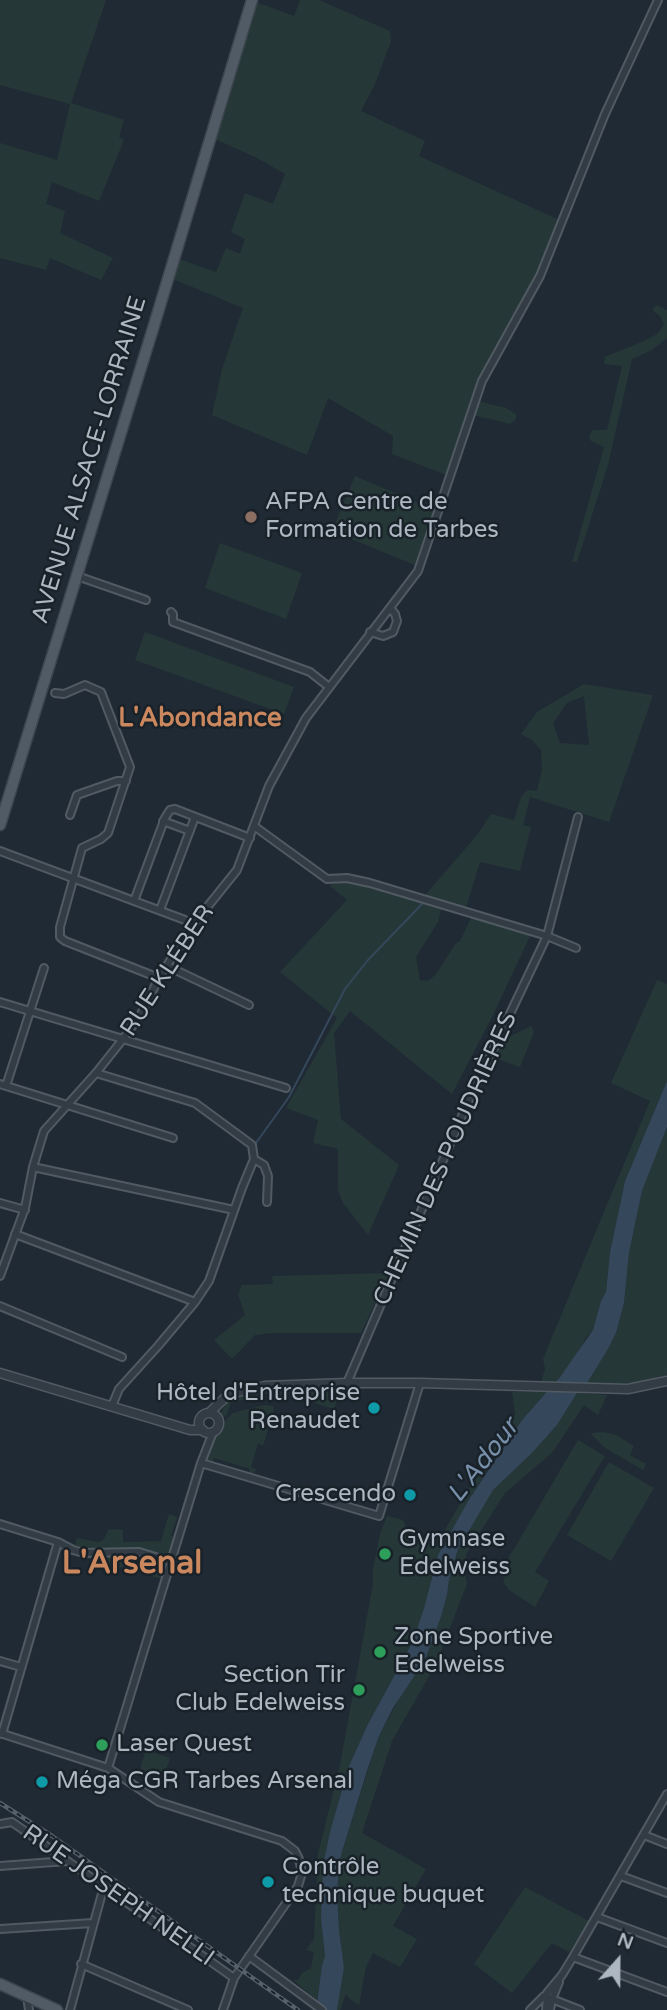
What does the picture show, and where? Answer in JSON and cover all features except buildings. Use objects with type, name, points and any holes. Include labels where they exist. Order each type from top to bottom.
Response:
[{"type":"main road","name":"AVENUE ALSACE-LORRAINE","points":[[0,825],[252,0]]},
{"type":"main road","points":[[0,806],[11,772],[20,760]]},
{"type":"main road","points":[[0,1984],[57,2010]]},
{"type":"street","name":"RUE KLÉBER","points":[[0,1276],[25,1210],[33,1167],[44,1131],[96,1073],[141,1014],[159,978],[192,926],[237,870],[269,786],[306,718],[418,571],[482,381],[540,276],[605,114],[658,0]]},
{"type":"street","points":[[76,576],[146,600]]},
{"type":"street","name":"RUE KLÉBER","points":[[370,632],[383,636],[393,632],[397,621],[390,608]]},
{"type":"street","points":[[171,612],[173,622],[310,672],[329,687]]},
{"type":"street","points":[[55,693],[60,694],[85,685],[101,692],[130,767],[108,834],[82,848],[60,927],[60,937],[159,978]]},
{"type":"street","points":[[70,815],[78,795],[117,781],[126,781]]},
{"type":"street","points":[[134,901],[163,821],[170,810],[250,838]]},
{"type":"street","points":[[160,910],[195,817]]},
{"type":"street","name":"CHEMIN DES POUDRIÈRES","points":[[347,1383],[468,1102],[547,936],[578,817]]},
{"type":"street","points":[[163,821],[190,831]]},
{"type":"street","points":[[254,825],[327,880],[347,878],[370,884],[547,936],[576,948]]},
{"type":"street","points":[[0,852],[160,910],[185,920],[192,926]]},
{"type":"street","points":[[167,966],[249,1005]]},
{"type":"street","points":[[44,968],[3,1085],[173,1138]]},
{"type":"street","points":[[0,1002],[286,1088]]},
{"type":"street","points":[[96,1073],[195,1103],[252,1145],[254,1159],[209,1281],[158,1346],[118,1389],[112,1406]]},
{"type":"street","points":[[254,1159],[264,1165],[268,1176],[267,1202]]},
{"type":"street","points":[[33,1167],[234,1210]]},
{"type":"street","points":[[0,1203],[25,1210]]},
{"type":"street","points":[[15,1234],[195,1302]]},
{"type":"street","points":[[0,1306],[122,1357]]},
{"type":"street","points":[[0,1373],[180,1426],[205,1429],[219,1425],[219,1403]]},
{"type":"street","points":[[108,1768],[206,1449],[204,1415],[229,1394],[265,1386],[347,1383],[628,1389],[667,1381]]},
{"type":"street","points":[[201,1463],[379,1516],[420,1383]]},
{"type":"street","points":[[209,1413],[219,1420]]},
{"type":"street","points":[[0,1524],[84,1553],[139,1552],[172,1562]]},
{"type":"street","points":[[58,1542],[1,1734],[108,1768],[159,1802],[282,1841],[295,1851],[299,1858],[302,1872],[298,1886],[234,1978],[223,2010]]},
{"type":"street","points":[[0,1661],[21,1667]]},
{"type":"street","points":[[548,2010],[547,1993],[573,1957],[667,1794]]},
{"type":"street","name":"RUE JOSEPH NELLI","points":[[0,1824],[12,1822],[234,1978]]},
{"type":"street","points":[[644,1835],[667,1844]]},
{"type":"street","points":[[0,1866],[67,1861]]},
{"type":"street","points":[[621,1876],[667,1893]]},
{"type":"street","points":[[70,2010],[104,1886]]},
{"type":"street","points":[[597,1917],[667,1943]]},
{"type":"street","points":[[0,1929],[93,1923]]},
{"type":"street","points":[[249,1956],[322,2010]]},
{"type":"street","points":[[573,1957],[667,1992]]},
{"type":"street","points":[[81,1964],[188,2010]]},
{"type":"street","points":[[27,1997],[29,2010]]},
{"type":"street","points":[[530,2010],[539,2000],[549,1998],[579,2010]]},
{"type":"green space","points":[[0,0],[106,0],[71,103],[124,120],[119,137],[124,140],[99,201],[52,182],[46,204],[65,211],[60,233],[113,258],[101,280],[50,258],[46,270],[0,258],[0,143],[57,160],[70,104],[0,85]]},
{"type":"green space","points":[[300,0],[319,0],[390,31],[391,41],[375,84],[361,111],[425,141],[419,156],[566,223],[556,249],[483,383],[478,401],[506,408],[516,414],[516,419],[510,424],[473,415],[452,477],[392,454],[393,436],[328,398],[307,455],[212,415],[222,369],[243,308],[173,279],[179,259],[216,272],[226,248],[240,254],[245,239],[231,232],[245,193],[273,204],[285,174],[215,139],[256,2],[294,16]]},
{"type":"green space","points":[[656,305],[667,310],[667,338],[652,350],[632,359],[608,465],[577,562],[572,562],[604,447],[591,441],[589,436],[593,430],[607,430],[622,366],[604,364],[605,357],[657,334],[664,325],[660,316],[652,310]]},
{"type":"green space","points":[[355,476],[440,512],[422,568],[332,531]]},
{"type":"green space","points":[[220,543],[302,573],[286,619],[205,588]]},
{"type":"green space","points":[[145,632],[294,687],[284,714],[135,660]]},
{"type":"green space","points":[[584,684],[653,695],[609,822],[530,797],[523,825],[531,827],[520,871],[480,862],[464,914],[442,907],[438,922],[416,957],[420,980],[428,981],[460,941],[472,916],[531,934],[452,1094],[350,1011],[334,1033],[341,1119],[399,1165],[368,1235],[343,1203],[338,1190],[338,1149],[313,1143],[318,1120],[286,1108],[337,1018],[280,972],[347,900],[329,885],[349,881],[420,901],[478,834],[491,814],[514,820],[521,797],[529,790],[537,791],[542,770],[541,750],[532,740],[521,734],[537,712]],"holes":[[[584,696],[589,745],[560,743],[553,723],[567,703]]]},
{"type":"green space","points":[[657,980],[667,984],[667,1081],[625,1181],[610,1252],[606,1292],[593,1330],[554,1384],[541,1383],[545,1369],[543,1359],[650,1101],[611,1083]]},
{"type":"green space","points":[[531,1026],[534,1032],[520,1067],[492,1057],[499,1042]]},
{"type":"green space","points":[[667,1127],[667,1375],[622,1384],[587,1383],[616,1333],[624,1303],[629,1253],[642,1191]]},
{"type":"green space","points":[[389,1273],[361,1333],[255,1335],[232,1359],[214,1340],[245,1315],[238,1294],[242,1285],[273,1284],[272,1276]]},
{"type":"green space","points":[[341,1388],[334,1409],[282,1393],[280,1398],[266,1394],[231,1403],[222,1419],[221,1413],[227,1402],[243,1395],[268,1391]]},
{"type":"green space","name":"Zone Sportive Edelweiss","points":[[512,1392],[547,1392],[522,1420],[494,1460],[438,1555],[413,1641],[368,1724],[349,1766],[331,1828],[321,1919],[325,1956],[317,2000],[293,1980],[298,1980],[302,1973],[311,1968],[314,1952],[306,1950],[314,1939],[318,1854],[340,1765],[380,1534],[387,1516],[403,1520],[408,1531],[418,1536],[434,1536],[437,1531],[443,1533],[512,1421],[515,1414]]},
{"type":"green space","points":[[577,1393],[607,1395],[598,1415],[584,1405],[552,1453],[505,1493],[466,1554],[464,1568],[467,1584],[436,1664],[392,1741],[362,1833],[426,1869],[393,1926],[417,1939],[400,1967],[373,1953],[366,1967],[359,2005],[346,1994],[340,2010],[337,2010],[344,1968],[337,1891],[341,1855],[379,1736],[400,1697],[425,1660],[441,1617],[458,1549],[487,1498],[557,1425]]},
{"type":"green space","points":[[264,1405],[273,1406],[274,1410],[263,1446],[258,1443],[251,1467],[256,1469],[254,1473],[249,1473],[250,1469],[214,1458],[213,1462],[208,1460],[215,1436],[233,1413]]},
{"type":"green space","points":[[604,1432],[618,1436],[634,1446],[630,1455],[646,1464],[643,1470],[605,1448],[591,1434]]},
{"type":"green space","points":[[578,1440],[605,1456],[535,1572],[549,1581],[535,1607],[509,1590],[504,1583],[503,1573],[508,1559]]},
{"type":"green space","points":[[609,1462],[654,1488],[611,1561],[567,1535]]},
{"type":"green space","points":[[169,1514],[177,1517],[171,1536],[175,1538],[168,1555],[130,1549],[88,1550],[75,1545],[77,1538],[99,1542],[109,1529],[123,1530],[123,1542],[161,1541]]},
{"type":"green space","points":[[80,1554],[141,1555],[167,1562],[162,1579]]},
{"type":"green space","points":[[146,1750],[170,1758],[162,1783],[138,1775]]},
{"type":"green space","points":[[525,1887],[589,1921],[569,1952],[552,1943],[512,1993],[474,1964]]},
{"type":"water","points":[[667,1081],[667,1127],[642,1191],[629,1253],[624,1303],[616,1333],[581,1393],[577,1393],[557,1425],[531,1454],[493,1490],[458,1549],[441,1617],[425,1660],[393,1708],[379,1736],[341,1855],[337,1891],[344,1968],[337,2010],[316,2010],[325,1956],[321,1919],[323,1865],[349,1766],[368,1724],[413,1641],[438,1555],[468,1501],[522,1420],[560,1377],[593,1330],[606,1292],[610,1252],[625,1181]]},
{"type":"waterway","points":[[256,1143],[289,1097],[345,989],[368,960],[422,904]]},
{"type":"railway","points":[[0,1803],[52,1836],[298,2010]]},
{"type":"place","name":"AFPA Centre de Formation de Tarbes","points":[[251,517]]},
{"type":"place","name":"Hôtel d'Entreprise Renaudet","points":[[374,1408]]},
{"type":"place","name":"Crescendo","points":[[410,1495]]},
{"type":"place","name":"Gymnase Edelweiss","points":[[385,1554]]},
{"type":"place","name":"Zone Sportive Edelweiss","points":[[380,1652]]},
{"type":"place","name":"Section Tir Club Edelweiss","points":[[359,1690]]},
{"type":"place","name":"Laser Quest","points":[[102,1745]]},
{"type":"place","name":"Méga CGR Tarbes Arsenal","points":[[42,1782]]},
{"type":"place","name":"Contrôle technique buquet","points":[[268,1882]]},
{"type":"district","name":"L'Abondance","points":[[200,719]]},
{"type":"district","name":"L'Arsenal","points":[[132,1565]]},
{"type":"water label","name":"L'Adour","points":[[484,1461]]}]
